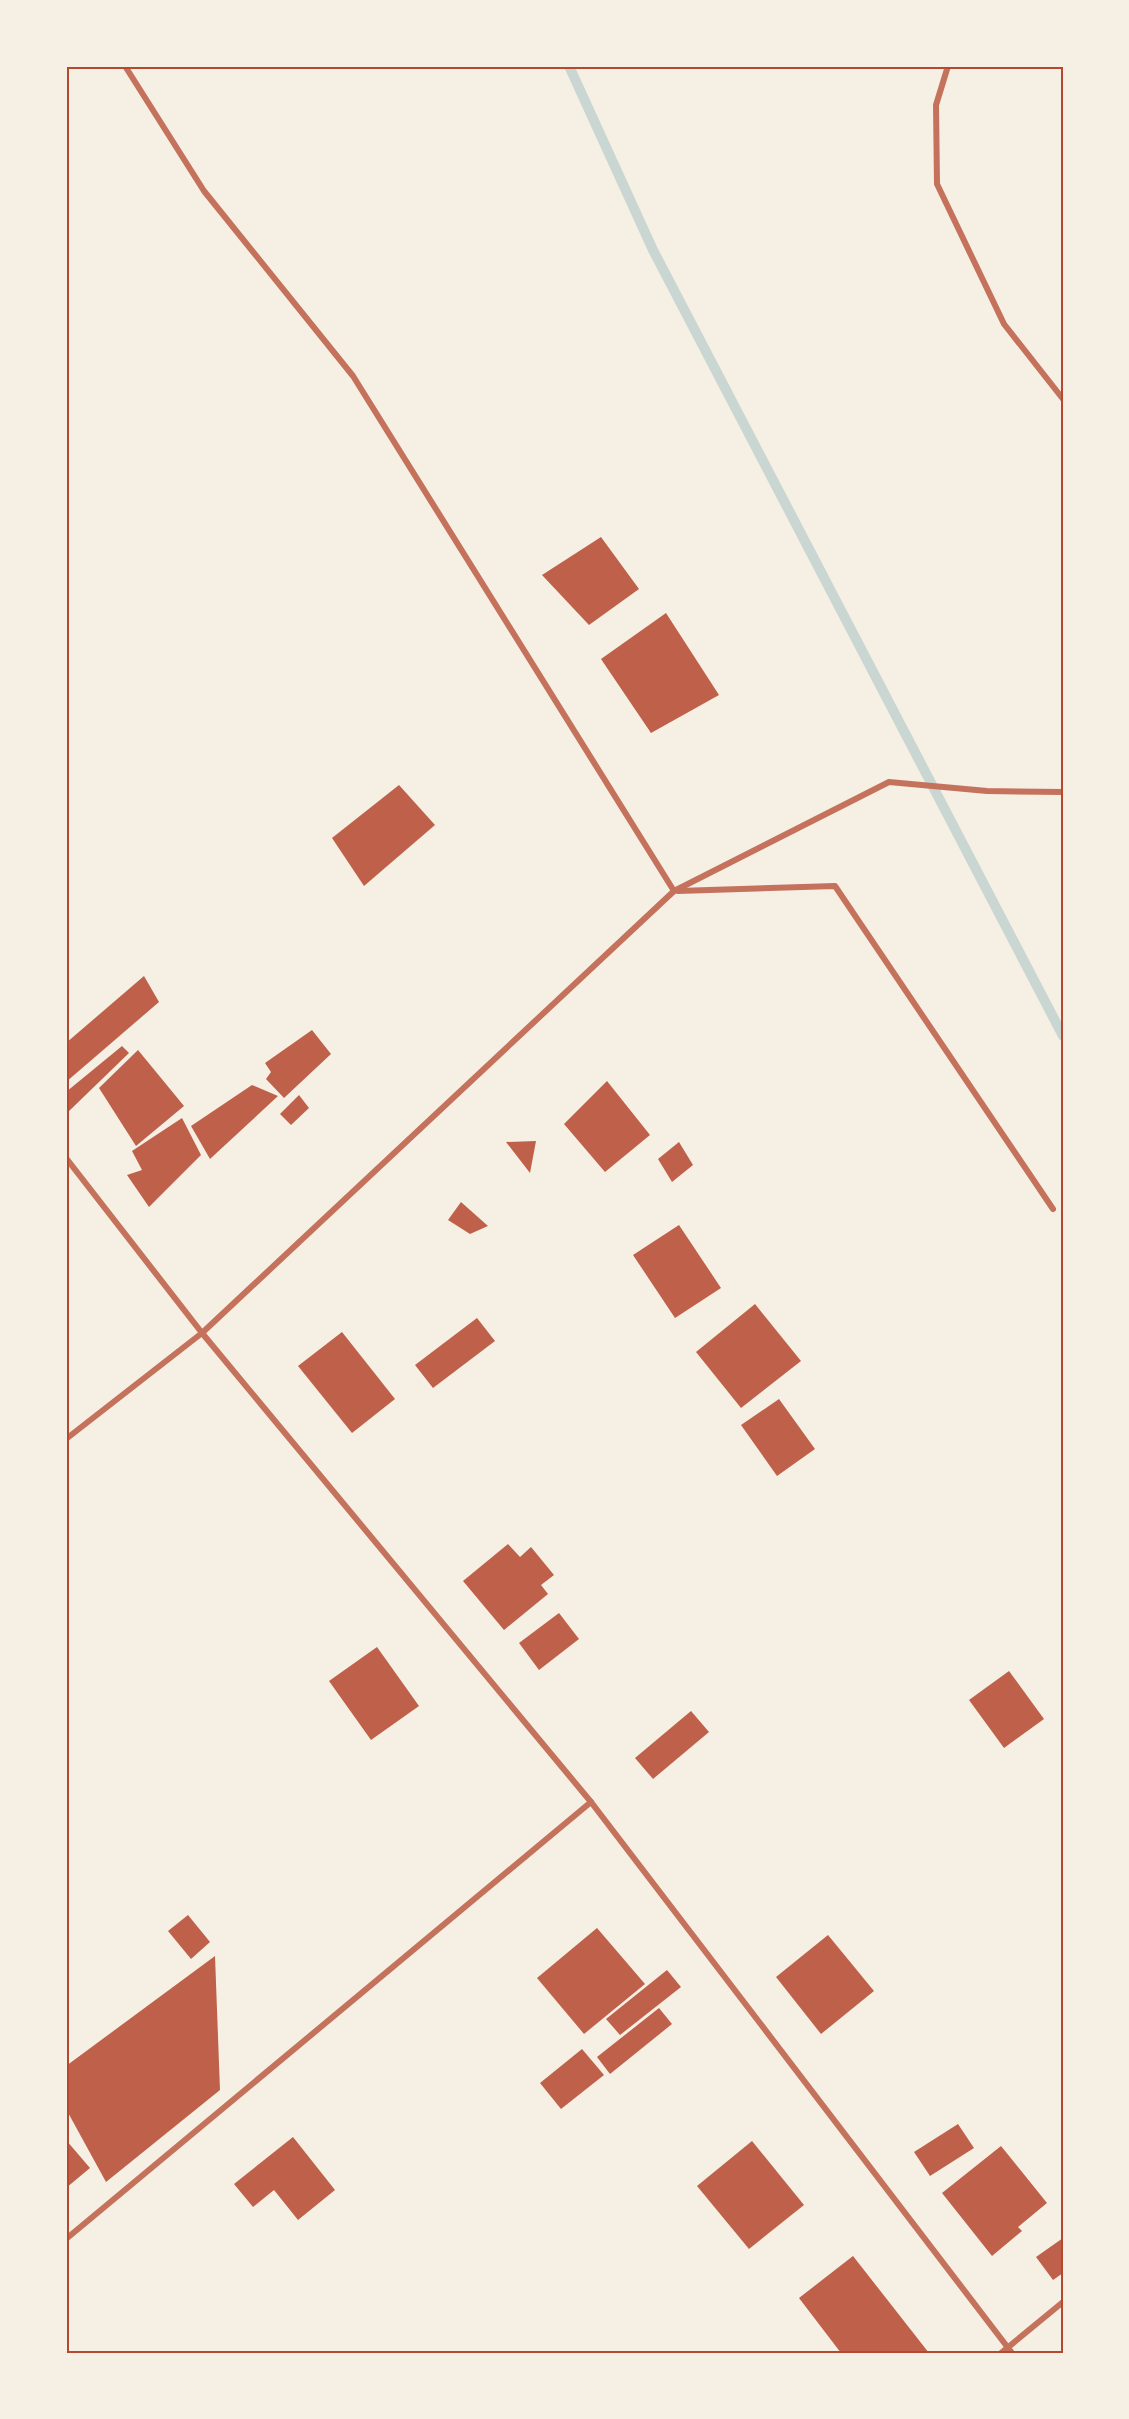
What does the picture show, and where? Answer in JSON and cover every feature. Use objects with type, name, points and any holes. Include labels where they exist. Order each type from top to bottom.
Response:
[{"type":"street","points":[[125,66],[204,190],[353,376],[674,891]]},
{"type":"street","points":[[948,66],[936,105],[937,184],[1004,324],[1063,399]]},
{"type":"street","points":[[66,1439],[202,1333],[674,891],[889,782],[987,791],[1063,792]]},
{"type":"street","points":[[674,891],[835,886],[1053,1209]]},
{"type":"street","points":[[66,1158],[202,1333],[591,1802],[1010,2350]]},
{"type":"street","points":[[66,2239],[591,1802]]},
{"type":"street","points":[[1001,2353],[1010,2350],[1063,2302]]},
{"type":"building","points":[[601,537],[639,589],[589,625],[542,575]]},
{"type":"building","points":[[666,613],[719,695],[651,733],[601,659]]},
{"type":"building","points":[[399,785],[435,825],[364,886],[332,838]]},
{"type":"building","points":[[144,976],[159,1002],[66,1082],[66,1043]]},
{"type":"building","points":[[312,1030],[331,1054],[284,1098],[266,1079],[271,1072],[265,1063]]},
{"type":"building","points":[[122,1046],[129,1053],[67,1113],[66,1092]]},
{"type":"building","points":[[138,1050],[184,1106],[136,1146],[99,1088]]},
{"type":"building","points":[[607,1081],[650,1135],[605,1172],[564,1124]]},
{"type":"building","points":[[252,1085],[278,1096],[210,1159],[191,1126]]},
{"type":"building","points":[[299,1095],[309,1108],[291,1125],[280,1114]]},
{"type":"building","points":[[182,1118],[201,1155],[149,1207],[127,1175],[142,1170],[132,1151]]},
{"type":"building","points":[[536,1141],[530,1173],[506,1142]]},
{"type":"building","points":[[679,1142],[693,1165],[672,1182],[658,1159]]},
{"type":"building","points":[[461,1202],[488,1226],[470,1234],[448,1220]]},
{"type":"building","points":[[679,1225],[721,1288],[675,1318],[633,1255]]},
{"type":"building","points":[[755,1304],[801,1361],[741,1408],[696,1352]]},
{"type":"building","points":[[477,1318],[495,1341],[433,1388],[415,1365]]},
{"type":"building","points":[[342,1332],[395,1399],[352,1433],[298,1366]]},
{"type":"building","points":[[779,1399],[815,1449],[777,1476],[741,1425]]},
{"type":"building","points":[[508,1544],[520,1557],[531,1547],[554,1575],[541,1585],[548,1594],[504,1630],[463,1581]]},
{"type":"building","points":[[559,1613],[579,1639],[539,1670],[519,1643]]},
{"type":"building","points":[[377,1647],[419,1706],[371,1740],[329,1681]]},
{"type":"building","points":[[1009,1671],[1044,1719],[1004,1748],[969,1700]]},
{"type":"building","points":[[691,1711],[709,1732],[653,1779],[635,1758]]},
{"type":"building","points":[[188,1915],[210,1942],[191,1959],[168,1931]]},
{"type":"building","points":[[597,1928],[645,1984],[584,2034],[537,1978]]},
{"type":"building","points":[[828,1935],[874,1991],[821,2034],[776,1977]]},
{"type":"building","points":[[215,1956],[220,2090],[106,2182],[66,2109],[66,2066]]},
{"type":"building","points":[[667,1970],[681,1987],[620,2035],[606,2019]]},
{"type":"building","points":[[659,2008],[672,2024],[610,2074],[597,2057]]},
{"type":"building","points":[[582,2049],[604,2075],[561,2109],[540,2083]]},
{"type":"building","points":[[958,2124],[974,2148],[930,2176],[914,2152]]},
{"type":"building","points":[[293,2137],[335,2190],[298,2220],[274,2190],[253,2207],[234,2184]]},
{"type":"building","points":[[66,2140],[90,2168],[66,2188]]},
{"type":"building","points":[[752,2141],[804,2205],[749,2249],[697,2186]]},
{"type":"building","points":[[1001,2146],[1047,2203],[1018,2227],[1022,2231],[992,2256],[942,2193]]},
{"type":"building","points":[[1063,2238],[1063,2273],[1053,2280],[1036,2257]]},
{"type":"building","points":[[853,2256],[929,2353],[841,2353],[799,2298]]},
{"type":"waterway","points":[[569,66],[653,250],[1063,1036]]}]
